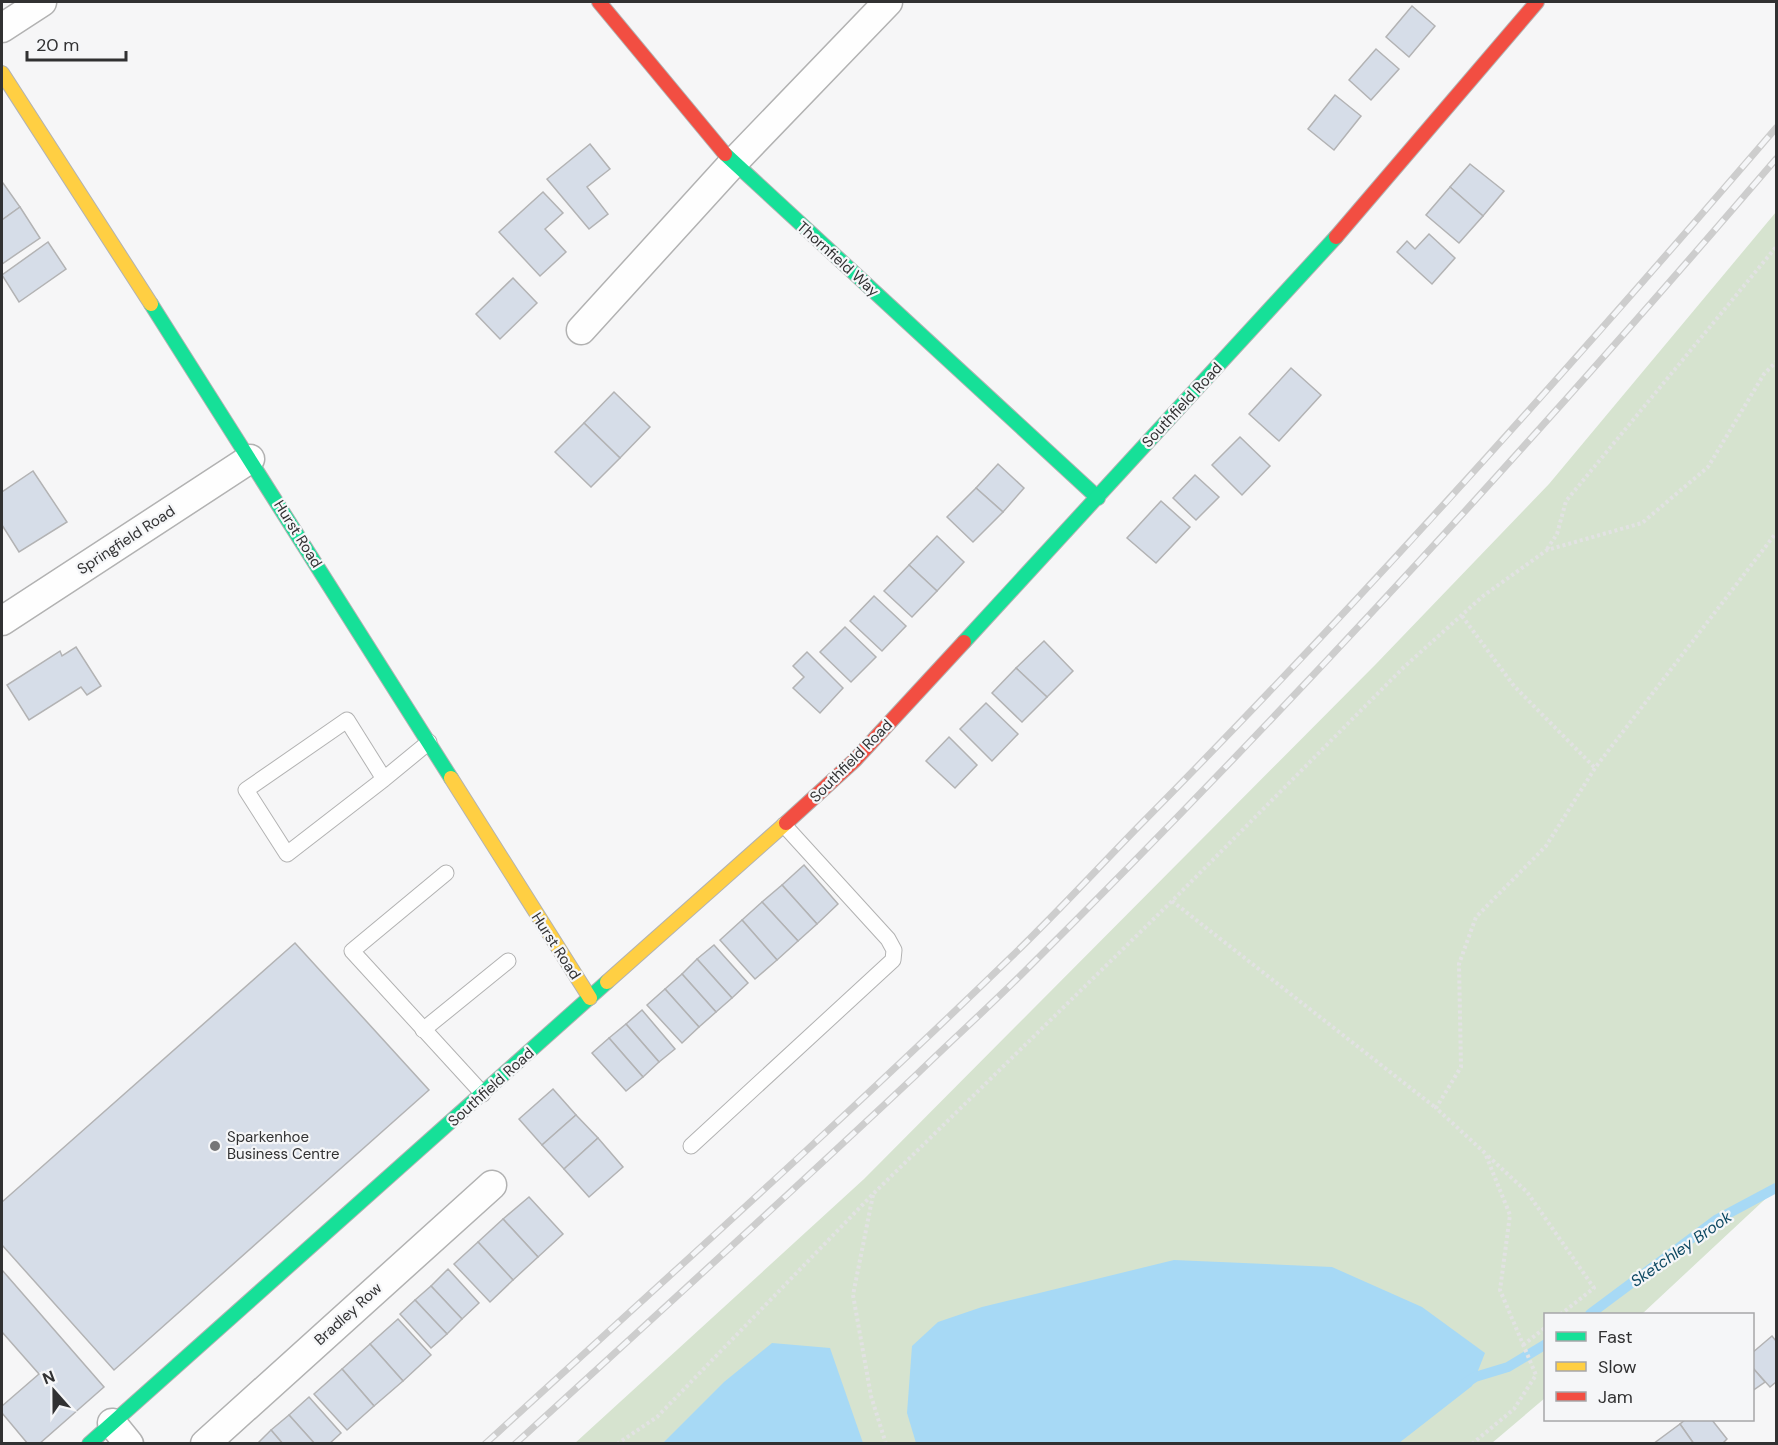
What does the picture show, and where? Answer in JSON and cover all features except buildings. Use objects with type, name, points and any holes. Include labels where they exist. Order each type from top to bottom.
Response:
[{"type":"main road","name":"Thornfield Way","points":[[599,2],[733,163],[1098,498]]},
{"type":"main road","name":"Southfield Road","points":[[89,1443],[121,1433],[483,1094],[855,760],[1359,212],[1537,2]]},
{"type":"main road","name":"Hurst Road","points":[[2,73],[250,459],[590,998]]},
{"type":"street","points":[[2,28],[42,2]]},
{"type":"street","points":[[581,330],[733,163],[888,2]]},
{"type":"street","name":"Springfield Road","points":[[2,621],[250,459]]},
{"type":"street","name":"Bradley Row","points":[[204,1443],[492,1185]]},
{"type":"lane","points":[[384,779],[348,720],[246,790],[287,854],[384,779],[429,742]]},
{"type":"lane","points":[[691,1146],[892,960],[894,950],[888,939],[784,825]]},
{"type":"lane","points":[[447,873],[352,951],[483,1094]]},
{"type":"lane","points":[[423,1030],[508,961]]},
{"type":"path","points":[[1547,550],[1557,534],[1566,501],[1776,247]]},
{"type":"path","points":[[617,1443],[657,1417],[873,1194],[1172,901],[1404,667],[1483,596],[1547,550],[1642,523],[1708,466],[1764,374],[1776,362]]},
{"type":"path","points":[[1437,1108],[1461,1067],[1459,964],[1476,917],[1546,846],[1595,768],[1776,533]]},
{"type":"path","points":[[1462,616],[1514,686],[1595,768]]},
{"type":"path","points":[[1172,901],[1437,1108],[1527,1192],[1594,1288],[1562,1313]]},
{"type":"path","points":[[1472,1443],[1514,1409],[1536,1375],[1500,1290],[1510,1215],[1485,1154]]},
{"type":"path","points":[[873,1194],[853,1295],[871,1396],[886,1443]]},
{"type":"path","points":[[1523,1345],[1544,1328]]},
{"type":"green space","points":[[1776,212],[1776,1189],[1643,1313],[1544,1313],[1544,1399],[1492,1443],[574,1444],[864,1179],[1376,664],[1549,484]]},
{"type":"water","points":[[1174,1260],[1332,1267],[1422,1307],[1485,1353],[1472,1386],[1399,1443],[916,1443],[907,1413],[912,1346],[938,1322],[982,1307]]},
{"type":"water","points":[[772,1343],[830,1348],[863,1443],[663,1443],[724,1382]]},
{"type":"waterway","name":"Sketchley Brook","points":[[1591,1313],[1716,1220],[1776,1188]]},
{"type":"waterway","name":"Sketchley Brook","points":[[1463,1385],[1475,1377],[1508,1367],[1544,1345]]},
{"type":"railway","points":[[485,1444],[815,1143],[1042,926],[1384,570],[1543,395],[1776,128]]},
{"type":"railway","points":[[515,1444],[915,1076],[1124,872],[1410,572],[1595,367],[1776,159]]},
{"type":"traffic: fast","points":[[725,154],[1098,498]]},
{"type":"traffic: fast","points":[[964,642],[1336,237]]},
{"type":"traffic: fast","points":[[151,304],[451,778]]},
{"type":"traffic: fast","points":[[89,1444],[607,982]]},
{"type":"traffic: slow","points":[[2,73],[151,304]]},
{"type":"traffic: slow","points":[[451,778],[590,998]]},
{"type":"traffic: slow","points":[[607,982],[786,823]]},
{"type":"traffic: jam","points":[[599,2],[725,154]]},
{"type":"traffic: jam","points":[[1336,237],[1537,2]]},
{"type":"traffic: jam","points":[[786,823],[855,760],[964,642]]},
{"type":"place","name":"Sparkenhoe Business Centre","points":[[215,1146]]}]
